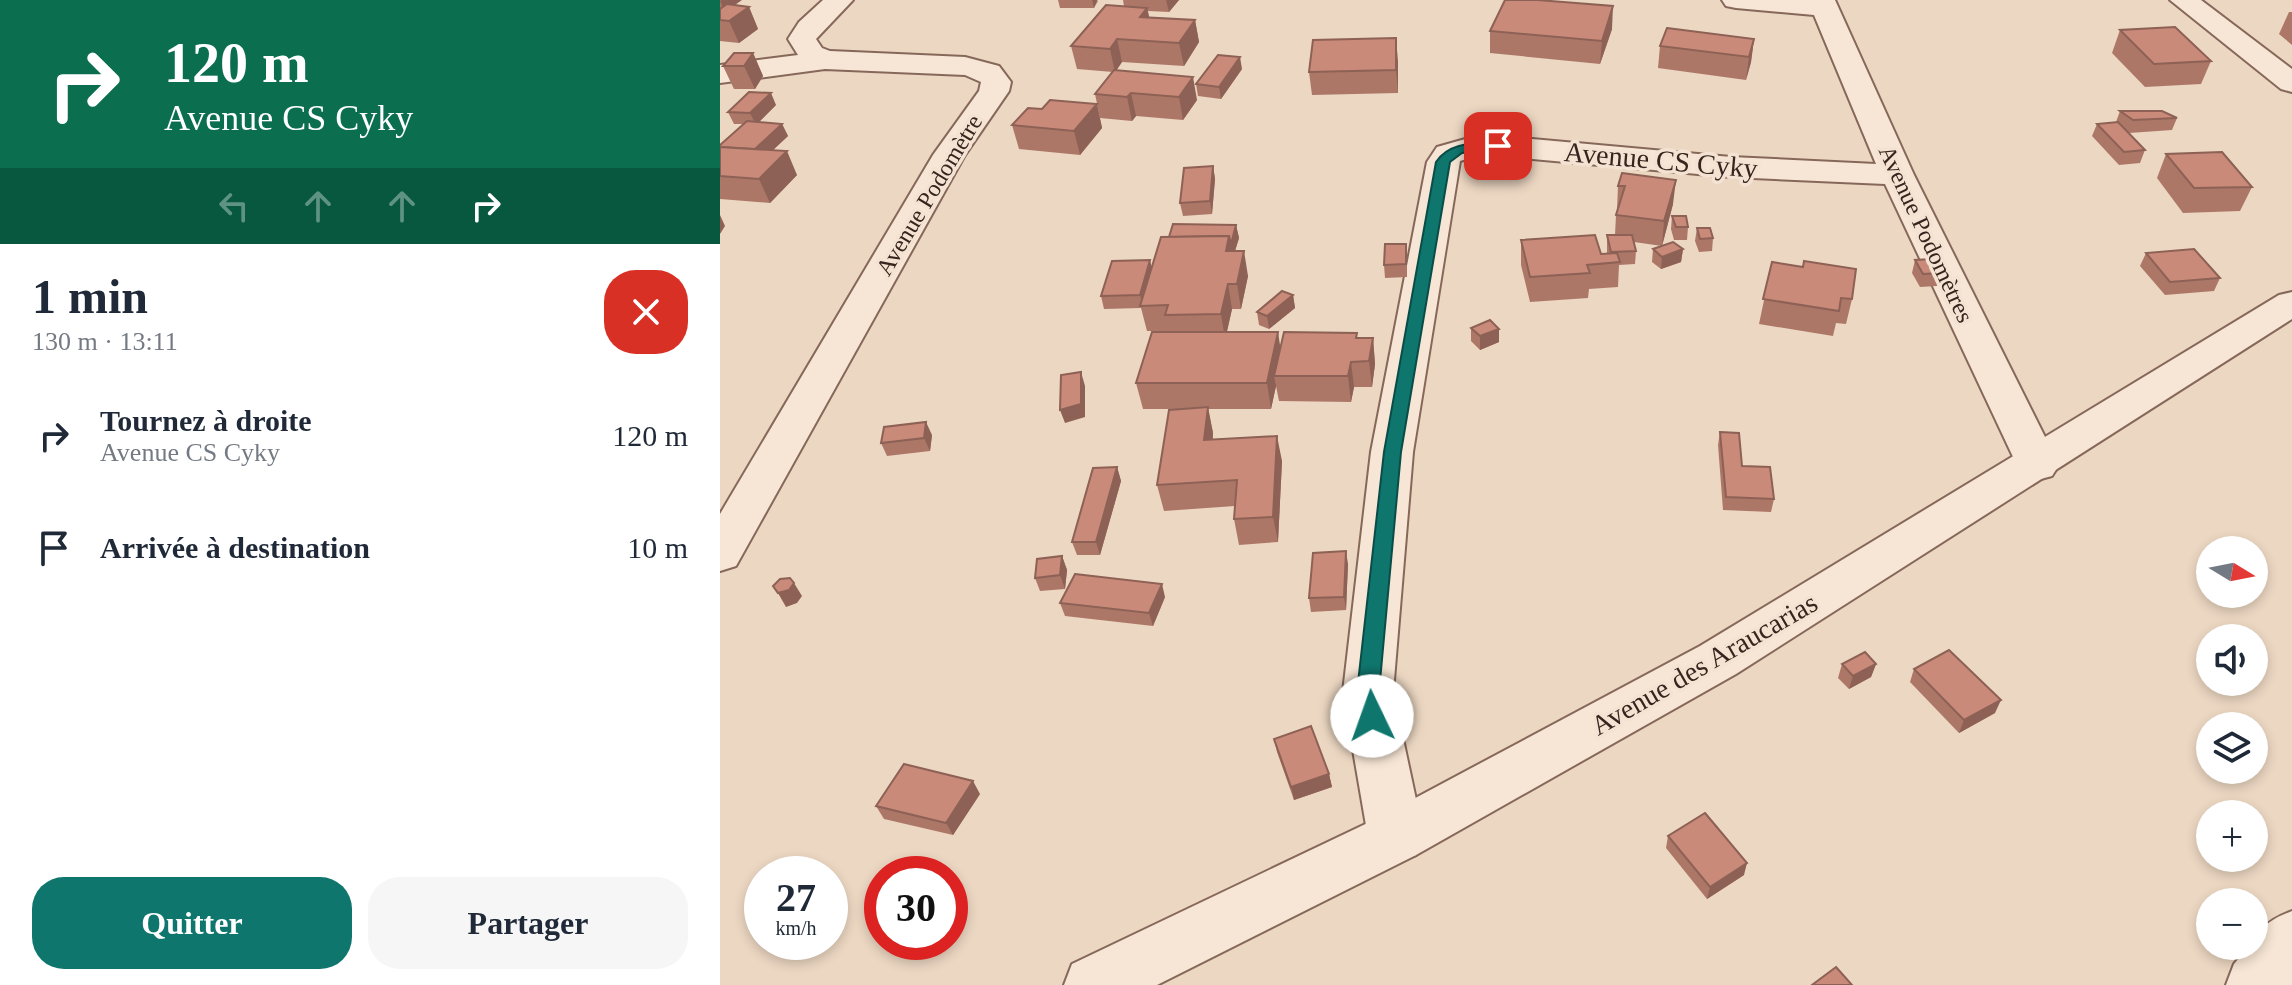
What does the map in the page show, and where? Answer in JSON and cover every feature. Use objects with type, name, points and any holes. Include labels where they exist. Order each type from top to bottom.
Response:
[{"type":"street","points":[[825,60],[812,54],[802,39],[839,0]]},
{"type":"street","points":[[1736,0],[1823,4]]},
{"type":"street","points":[[2184,0],[2292,83]]},
{"type":"street","name":"Avenue Podomètres","points":[[1823,4],[1897,175],[2037,465]]},
{"type":"street","name":"Avenue Podomètre","points":[[720,74],[825,60],[965,66],[989,72],[996,82],[994,91],[949,155],[720,554]]},
{"type":"street","name":"Avenue CS Cyky","points":[[1396,837],[1368,692],[1392,452],[1443,162],[1448,154],[1476,146],[1498,146],[1731,167],[1897,175]]},
{"type":"street","name":"Avenue des Araucarias","points":[[1094,985],[1396,837],[1718,660],[2037,465],[2292,303]]},
{"type":"street","points":[[2256,985],[2292,939]]},
{"type":"building","points":[[1505,0],[1613,6],[1602,41],[1490,31]]},
{"type":"building","points":[[727,4],[749,7],[729,21],[720,20],[720,9]]},
{"type":"building","points":[[1106,5],[1147,8],[1140,17],[1195,20],[1179,43],[1117,39],[1110,49],[1071,46]]},
{"type":"building","points":[[2175,27],[2211,61],[2154,64],[2120,30]]},
{"type":"building","points":[[1667,28],[1754,39],[1749,57],[1660,46]]},
{"type":"building","points":[[1396,38],[1396,70],[1309,72],[1313,40]]},
{"type":"building","points":[[734,53],[753,53],[744,66],[723,66]]},
{"type":"building","points":[[1218,55],[1240,57],[1219,87],[1196,84]]},
{"type":"building","points":[[1114,70],[1193,77],[1179,97],[1095,94]]},
{"type":"building","points":[[749,92],[771,93],[750,113],[728,112]]},
{"type":"building","points":[[1050,100],[1097,104],[1074,131],[1012,125],[1028,108],[1042,109]]},
{"type":"building","points":[[2120,111],[2162,111],[2177,118],[2133,120]]},
{"type":"building","points":[[747,121],[782,124],[755,149],[720,147],[720,145]]},
{"type":"building","points":[[2118,122],[2145,150],[2124,152],[2097,124]]},
{"type":"building","points":[[720,147],[787,151],[759,179],[720,176]]},
{"type":"building","points":[[2222,152],[2252,187],[2194,188],[2166,154]]},
{"type":"building","points":[[1213,166],[1210,201],[1180,203],[1184,168]]},
{"type":"building","points":[[1622,173],[1676,180],[1664,221],[1616,215],[1625,186],[1618,186]]},
{"type":"building","points":[[1672,216],[1686,216],[1688,227],[1676,227]]},
{"type":"building","points":[[1173,224],[1236,225],[1231,244],[1229,236],[1169,237]]},
{"type":"building","points":[[1697,228],[1710,228],[1713,238],[1700,239]]},
{"type":"building","points":[[1595,235],[1601,254],[1617,253],[1620,262],[1587,265],[1590,273],[1530,277],[1521,240]]},
{"type":"building","points":[[1607,235],[1632,235],[1636,251],[1611,252]]},
{"type":"building","points":[[1229,236],[1226,251],[1244,251],[1237,284],[1228,284],[1221,314],[1165,315],[1168,305],[1140,306],[1161,237]]},
{"type":"building","points":[[1673,242],[1683,249],[1662,257],[1653,249]]},
{"type":"building","points":[[1385,244],[1406,244],[1406,264],[1384,265]]},
{"type":"building","points":[[2194,249],[2220,278],[2170,282],[2146,253]]},
{"type":"building","points":[[1932,259],[1941,273],[1923,274],[1915,260]]},
{"type":"building","points":[[1150,260],[1140,295],[1101,296],[1112,261]]},
{"type":"building","points":[[1804,261],[1856,269],[1852,299],[1841,298],[1839,311],[1763,299],[1772,262],[1803,267]]},
{"type":"building","points":[[1282,291],[1293,295],[1267,316],[1257,312]]},
{"type":"building","points":[[1490,320],[1499,329],[1480,336],[1471,328]]},
{"type":"building","points":[[1152,332],[1278,332],[1267,383],[1136,383]]},
{"type":"building","points":[[1284,332],[1357,333],[1356,338],[1373,338],[1369,361],[1351,362],[1348,376],[1274,376]]},
{"type":"building","points":[[1081,372],[1081,404],[1060,410],[1061,375]]},
{"type":"building","points":[[1208,407],[1204,440],[1277,436],[1273,517],[1234,519],[1237,480],[1157,485],[1169,410]]},
{"type":"building","points":[[926,422],[924,438],[881,443],[884,427]]},
{"type":"building","points":[[1720,432],[1739,433],[1742,466],[1770,467],[1774,499],[1726,497]]},
{"type":"building","points":[[1117,467],[1096,542],[1072,542],[1093,468]]},
{"type":"building","points":[[1346,551],[1344,597],[1309,598],[1313,553]]},
{"type":"building","points":[[1062,556],[1060,575],[1035,578],[1037,559]]},
{"type":"building","points":[[1075,574],[1162,584],[1149,613],[1060,603]]},
{"type":"building","points":[[790,578],[794,583],[789,590],[778,593],[773,586],[780,579]]},
{"type":"building","points":[[1949,650],[2001,700],[1964,720],[1914,669]]},
{"type":"building","points":[[1865,652],[1876,664],[1853,676],[1842,664]]},
{"type":"building","points":[[1311,726],[1329,774],[1291,787],[1274,739]]},
{"type":"building","points":[[904,764],[973,781],[946,823],[876,806]]},
{"type":"building","points":[[1705,813],[1747,863],[1710,887],[1668,836]]},
{"type":"building","points":[[1836,967],[1852,985],[1812,985]]},
{"type":"route","points":[[1372,716],[1368,692],[1392,452],[1443,162],[1448,154],[1459,149],[1498,146]]}]
